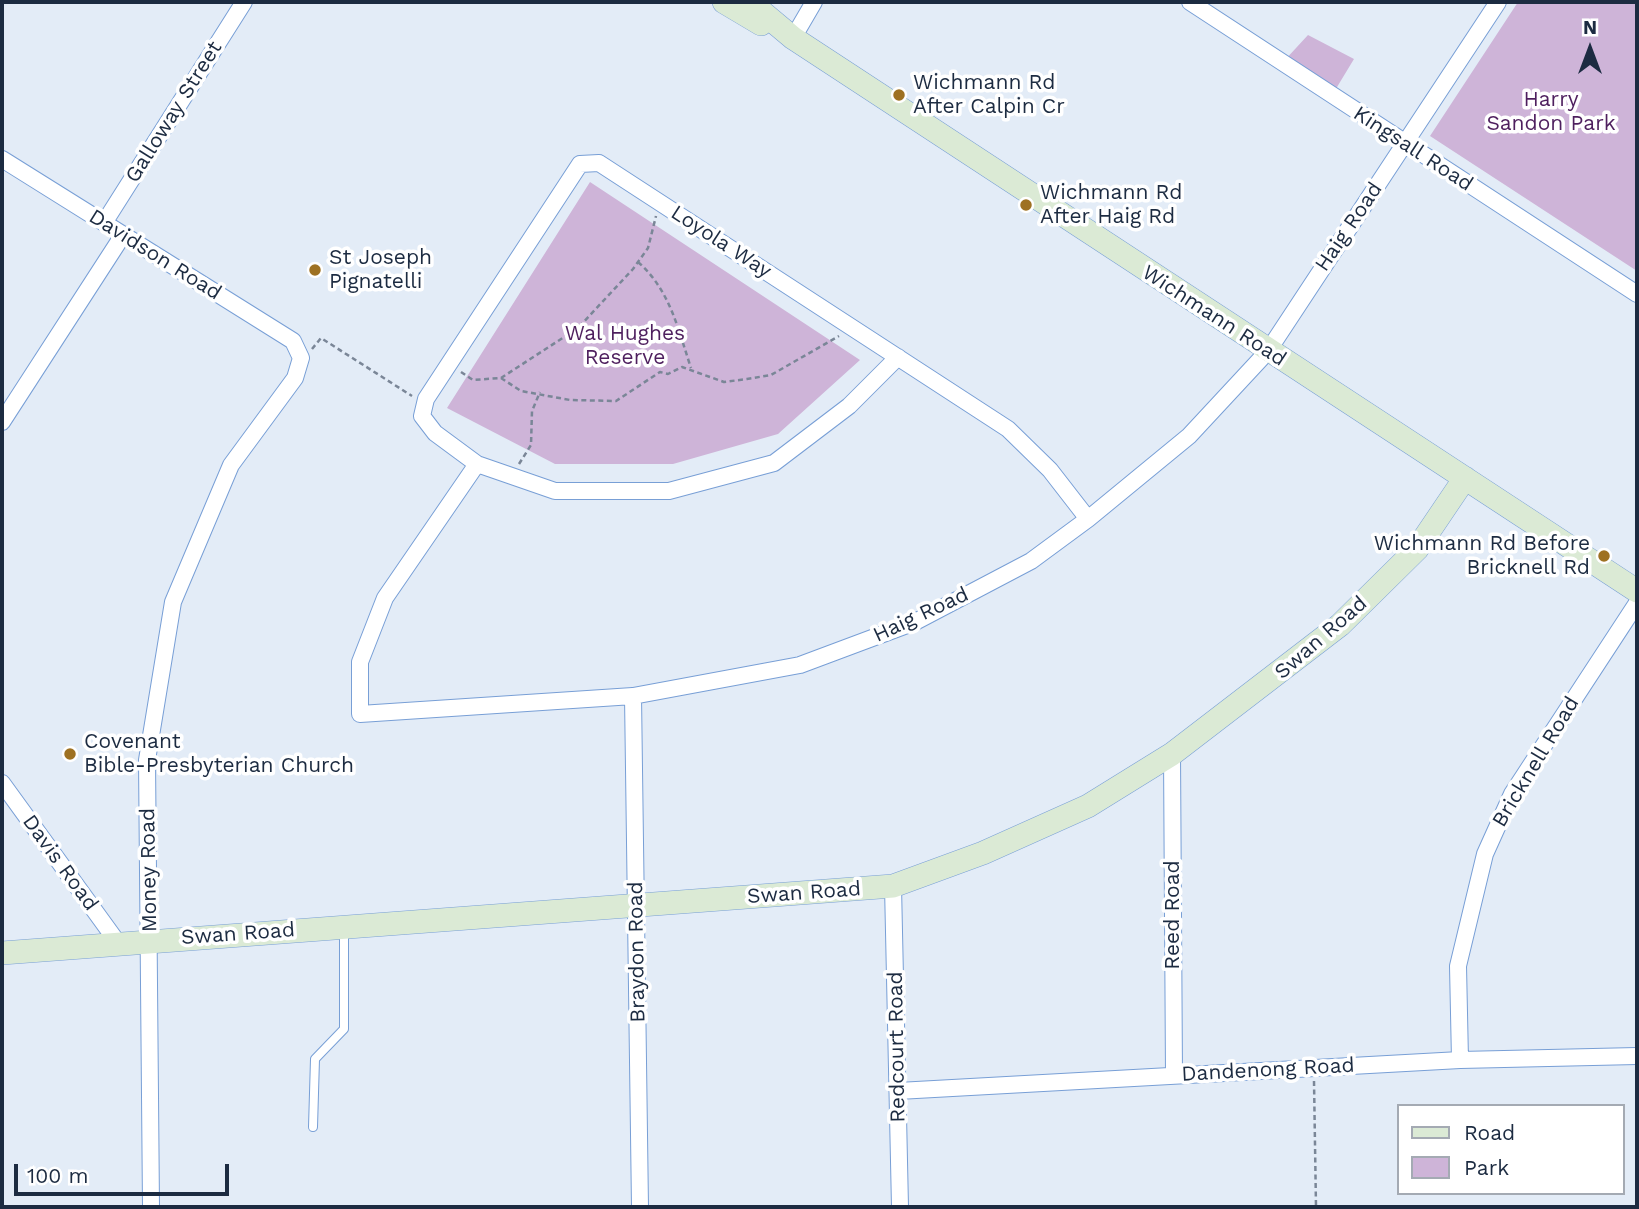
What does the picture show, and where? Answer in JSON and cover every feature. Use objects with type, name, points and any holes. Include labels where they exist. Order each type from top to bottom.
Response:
[{"type":"street","name":"Galloway Street","points":[[104,223],[244,2]]},
{"type":"street","name":"Wichmann Road","points":[[724,2],[793,38],[1637,591]]},
{"type":"street","name":"Wichmann Road","points":[[750,2],[793,38]]},
{"type":"street","points":[[793,38],[814,2]]},
{"type":"street","name":"Kingsall Road","points":[[1189,2],[1211,8],[1405,144],[1637,294]]},
{"type":"street","name":"Haig Road","points":[[477,464],[384,598],[360,662],[360,714],[632,696],[800,665],[915,622],[1031,561],[1088,519],[1189,436],[1268,351],[1499,2]]},
{"type":"street","name":"Davidson Road","points":[[2,159],[293,341],[301,358]]},
{"type":"street","name":"Loyola Way","points":[[424,410],[450,364],[580,164],[599,163],[1008,429],[1049,470],[1088,519]]},
{"type":"street","points":[[2,422],[123,235]]},
{"type":"street","points":[[424,410],[435,433],[477,464],[555,491],[669,491],[774,463],[849,406],[898,357]]},
{"type":"street","name":"Money Road","points":[[151,1207],[151,940],[147,761],[173,602],[231,465],[295,378],[301,358]]},
{"type":"street","name":"Swan Road","points":[[2,953],[893,886],[983,853],[1088,806],[1172,754],[1340,625],[1417,549],[1465,478]]},
{"type":"street","name":"Bricknell Road","points":[[1460,1060],[1458,966],[1485,854],[1512,794],[1637,603]]},
{"type":"street","name":"Braydon Road","points":[[632,696],[640,1207]]},
{"type":"street","name":"Reed Road","points":[[1172,754],[1174,1075]]},
{"type":"street","name":"Davis Road","points":[[2,783],[118,943]]},
{"type":"street","name":"Redcourt Road","points":[[893,886],[900,1207]]},
{"type":"street","name":"Dandenong Road","points":[[898,1091],[1460,1060],[1637,1056]]},
{"type":"lane","points":[[313,1127],[313,1065],[319,1054],[344,1029],[344,926]]},
{"type":"path","points":[[450,364],[473,380],[501,378],[578,328],[648,248],[659,201]]},
{"type":"path","points":[[638,262],[653,275],[666,294],[691,368]]},
{"type":"path","points":[[501,378],[522,391],[570,400],[616,401],[660,372],[668,374],[682,367],[724,382],[771,374],[824,346],[849,326]]},
{"type":"path","points":[[301,358],[321,338],[424,410]]},
{"type":"path","points":[[512,476],[531,445],[532,411],[540,393]]},
{"type":"path","points":[[1314,1068],[1316,1207]]},
{"type":"green space","name":"Harry Sandon Park","points":[[1518,2],[1637,2],[1637,271],[1430,136]]},
{"type":"green space","points":[[1308,35],[1354,59],[1334,92],[1284,61]]},
{"type":"green space","name":"Wal Hughes Reserve","points":[[590,182],[860,360],[778,434],[673,464],[555,464],[447,408]]},
{"type":"place","name":"Wichmann Rd After Calpin Cr","points":[[899,95]]},
{"type":"place","name":"Wichmann Rd After Haig Rd","points":[[1026,205]]},
{"type":"place","name":"St Joseph Pignatelli","points":[[315,270]]},
{"type":"place","name":"Wichmann Rd Before Bricknell Rd","points":[[1604,556]]},
{"type":"place","name":"Covenant Bible-Presbyterian Church","points":[[70,754]]}]
